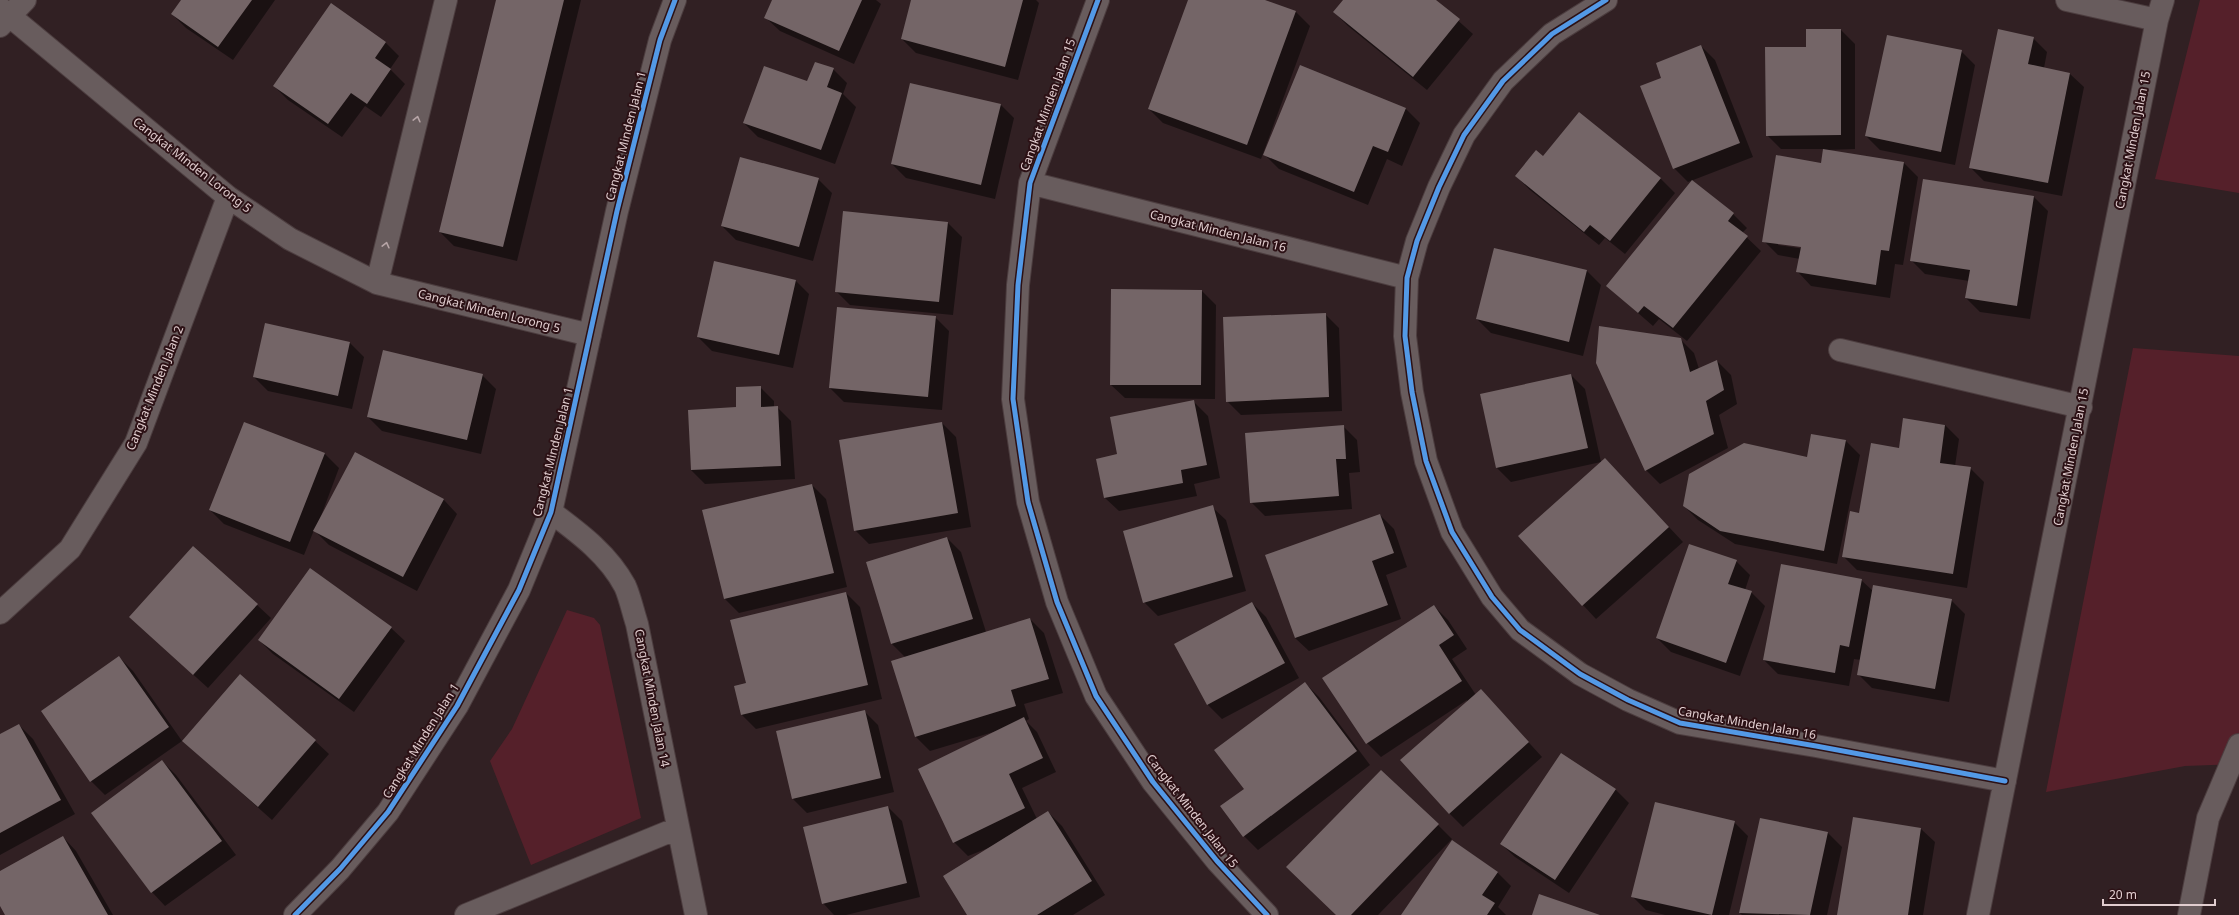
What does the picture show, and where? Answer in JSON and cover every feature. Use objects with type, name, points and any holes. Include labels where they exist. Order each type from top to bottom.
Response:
[{"type":"street","points":[[3,17],[25,0]]},
{"type":"street","points":[[377,283],[446,0]]},
{"type":"street","name":"Cangkat Minden Jalan 1","points":[[295,915],[340,869],[388,812],[457,706],[519,590],[551,512],[617,211],[658,47],[675,0]]},
{"type":"street","name":"Cangkat Minden Jalan 15","points":[[1098,0],[1030,183],[1018,285],[1013,399],[1028,502],[1057,602],[1096,696],[1149,776],[1216,860],[1267,915]]},
{"type":"street","name":"Cangkat Minden Jalan 16","points":[[1606,0],[1552,34],[1503,81],[1464,135],[1439,187],[1417,241],[1407,278],[1405,336],[1412,392],[1426,461],[1452,532],[1492,597],[1520,630],[1580,674],[1628,700],[1680,723],[1816,746],[2005,781]]},
{"type":"street","points":[[2067,0],[2160,10]]},
{"type":"street","name":"Cangkat Minden Jalan 15","points":[[1978,915],[2160,10]]},
{"type":"street","name":"Cangkat Minden Lorong 5","points":[[3,17],[228,197],[290,238],[377,283],[590,335]]},
{"type":"street","name":"Cangkat Minden Jalan 16","points":[[1030,183],[1407,278]]},
{"type":"street","name":"Cangkat Minden Jalan 2","points":[[0,613],[70,549],[136,444],[228,197]]},
{"type":"street","points":[[1840,350],[2081,407]]},
{"type":"street","name":"Cangkat Minden Jalan 14","points":[[551,512],[587,538],[611,564],[625,587],[637,624],[696,915]]},
{"type":"street","points":[[2189,915],[2208,818],[2239,745]]},
{"type":"street","points":[[466,915],[678,828]]},
{"type":"shaded area","points":[[2200,0],[2239,0],[2239,193],[2155,179]]},
{"type":"shaded area","points":[[2133,348],[2239,356],[2239,764],[2185,766],[2046,792]]},
{"type":"shaded area","points":[[567,610],[594,618],[600,625],[641,818],[531,865],[490,761],[512,729]]},
{"type":"building","points":[[181,0],[252,0],[218,47],[171,14]]},
{"type":"building","points":[[496,0],[564,0],[503,247],[439,232]]},
{"type":"building","points":[[772,0],[862,0],[839,51],[764,18]]},
{"type":"building","points":[[911,0],[1023,0],[1005,67],[901,39]]},
{"type":"building","points":[[1188,0],[1265,0],[1296,11],[1247,145],[1148,109]]},
{"type":"building","points":[[1343,0],[1436,0],[1460,19],[1413,77],[1333,12]]},
{"type":"building","points":[[331,3],[386,42],[375,58],[391,69],[367,104],[351,93],[328,124],[273,86]]},
{"type":"building","points":[[1806,29],[1841,29],[1841,135],[1766,136],[1765,47],[1806,47]]},
{"type":"building","points":[[1998,29],[2034,37],[2028,64],[2070,73],[2048,183],[1969,168]]},
{"type":"building","points":[[1887,35],[1962,50],[1941,152],[1865,136]]},
{"type":"building","points":[[1701,45],[1740,143],[1673,169],[1640,86],[1661,78],[1656,63]]},
{"type":"building","points":[[815,62],[834,68],[827,87],[842,93],[821,150],[743,123],[764,66],[807,81]]},
{"type":"building","points":[[1300,65],[1406,108],[1388,152],[1373,146],[1354,192],[1263,155]]},
{"type":"building","points":[[910,83],[1001,104],[981,185],[891,164]]},
{"type":"building","points":[[1579,112],[1661,178],[1610,241],[1590,225],[1584,232],[1515,176],[1536,150],[1543,156]]},
{"type":"building","points":[[1823,149],[1904,162],[1889,251],[1881,250],[1876,285],[1796,272],[1801,247],[1762,242],[1776,155],[1821,163]]},
{"type":"building","points":[[740,157],[819,178],[799,247],[721,226]]},
{"type":"building","points":[[1923,179],[2034,196],[2017,306],[1965,298],[1970,270],[1910,261]]},
{"type":"building","points":[[1692,180],[1734,213],[1728,221],[1748,236],[1673,328],[1644,306],[1638,313],[1606,286]]},
{"type":"building","points":[[843,211],[948,222],[939,302],[835,292]]},
{"type":"building","points":[[1494,248],[1587,270],[1569,342],[1476,319]]},
{"type":"building","points":[[714,261],[796,280],[779,355],[697,337]]},
{"type":"building","points":[[1111,289],[1202,290],[1201,385],[1110,385]]},
{"type":"building","points":[[837,307],[936,316],[928,397],[829,388]]},
{"type":"building","points":[[1326,313],[1329,397],[1226,402],[1223,317]]},
{"type":"building","points":[[265,323],[350,342],[338,396],[253,377]]},
{"type":"building","points":[[1599,326],[1681,338],[1690,372],[1717,360],[1724,390],[1706,401],[1714,434],[1645,471],[1596,363]]},
{"type":"building","points":[[383,350],[483,374],[467,440],[367,417]]},
{"type":"building","points":[[1571,374],[1588,448],[1496,468],[1480,394]]},
{"type":"building","points":[[761,386],[761,407],[778,406],[781,466],[691,470],[688,410],[736,407],[736,387]]},
{"type":"building","points":[[1194,400],[1207,465],[1181,470],[1183,483],[1104,498],[1096,459],[1117,454],[1110,417]]},
{"type":"building","points":[[1903,418],[1945,425],[1940,463],[1971,467],[1953,574],[1842,557],[1850,511],[1859,513],[1871,443],[1899,448]]},
{"type":"building","points":[[244,422],[325,453],[290,542],[209,510]]},
{"type":"building","points":[[942,422],[958,513],[854,531],[839,440]]},
{"type":"building","points":[[1344,425],[1346,459],[1336,459],[1339,496],[1250,503],[1245,433]]},
{"type":"building","points":[[1811,434],[1846,440],[1824,551],[1720,531],[1683,506],[1689,474],[1744,443],[1807,457]]},
{"type":"building","points":[[355,452],[444,499],[403,577],[313,531]]},
{"type":"building","points":[[1605,458],[1669,527],[1582,606],[1518,536]]},
{"type":"building","points":[[812,484],[834,573],[724,599],[702,510]]},
{"type":"building","points":[[1213,505],[1233,577],[1143,603],[1123,531]]},
{"type":"building","points":[[1380,514],[1394,553],[1372,561],[1388,605],[1295,638],[1265,555]]},
{"type":"building","points":[[947,537],[973,619],[891,644],[866,562]]},
{"type":"building","points":[[1689,544],[1737,560],[1728,584],[1752,591],[1726,663],[1656,638]]},
{"type":"building","points":[[193,546],[258,604],[193,675],[129,617]]},
{"type":"building","points":[[1781,564],[1862,579],[1849,647],[1840,645],[1835,673],[1763,660]]},
{"type":"building","points":[[310,568],[392,627],[339,699],[258,640]]},
{"type":"building","points":[[1873,585],[1952,599],[1935,689],[1857,675]]},
{"type":"building","points":[[846,592],[868,685],[741,715],[734,686],[746,683],[730,620]]},
{"type":"building","points":[[1252,602],[1285,663],[1207,705],[1174,644]]},
{"type":"building","points":[[1434,605],[1454,635],[1439,645],[1462,681],[1366,744],[1322,678]]},
{"type":"building","points":[[1030,618],[1049,679],[1011,690],[1016,706],[915,737],[891,661]]},
{"type":"building","points":[[119,656],[169,727],[90,782],[41,711]]},
{"type":"building","points":[[240,674],[316,740],[258,807],[182,741]]},
{"type":"building","points":[[1305,682],[1357,751],[1243,837],[1220,806],[1244,789],[1214,750]]},
{"type":"building","points":[[1481,689],[1529,742],[1449,814],[1400,760]]},
{"type":"building","points":[[865,710],[881,778],[792,799],[776,731]]},
{"type":"building","points":[[1024,717],[1043,758],[1009,774],[1025,808],[953,843],[918,769]]},
{"type":"building","points":[[19,724],[61,800],[0,833],[0,734]]},
{"type":"building","points":[[1561,753],[1616,789],[1555,880],[1500,844]]},
{"type":"building","points":[[162,760],[222,841],[151,893],[91,813]]},
{"type":"building","points":[[1381,770],[1439,824],[1351,915],[1336,915],[1286,867]]},
{"type":"building","points":[[1655,802],[1735,821],[1712,915],[1631,897]]},
{"type":"building","points":[[888,806],[907,883],[822,904],[803,827]]},
{"type":"building","points":[[1048,811],[1092,881],[1037,915],[967,915],[943,876]]},
{"type":"building","points":[[1853,817],[1921,828],[1908,915],[1837,915]]},
{"type":"building","points":[[1760,818],[1828,832],[1810,915],[1739,913]]},
{"type":"building","points":[[63,836],[108,915],[5,915],[0,906],[0,871]]},
{"type":"building","points":[[1452,840],[1498,872],[1482,895],[1495,903],[1487,915],[1401,915]]},
{"type":"building","points":[[1539,894],[1600,915],[1532,915]]},
{"type":"cycle path","points":[[295,915],[340,869],[388,812],[457,706],[519,590],[551,512],[617,211],[660,40],[675,0]]},
{"type":"cycle path","points":[[1098,0],[1030,183],[1018,285],[1013,399],[1028,502],[1057,602],[1096,696],[1153,782],[1217,861],[1267,915]]},
{"type":"cycle path","points":[[1606,0],[1552,34],[1503,81],[1464,135],[1439,187],[1417,241],[1407,278],[1405,336],[1412,392],[1426,461],[1452,532],[1492,597],[1520,630],[1580,674],[1628,700],[1680,723],[1816,746],[2005,781]]}]
